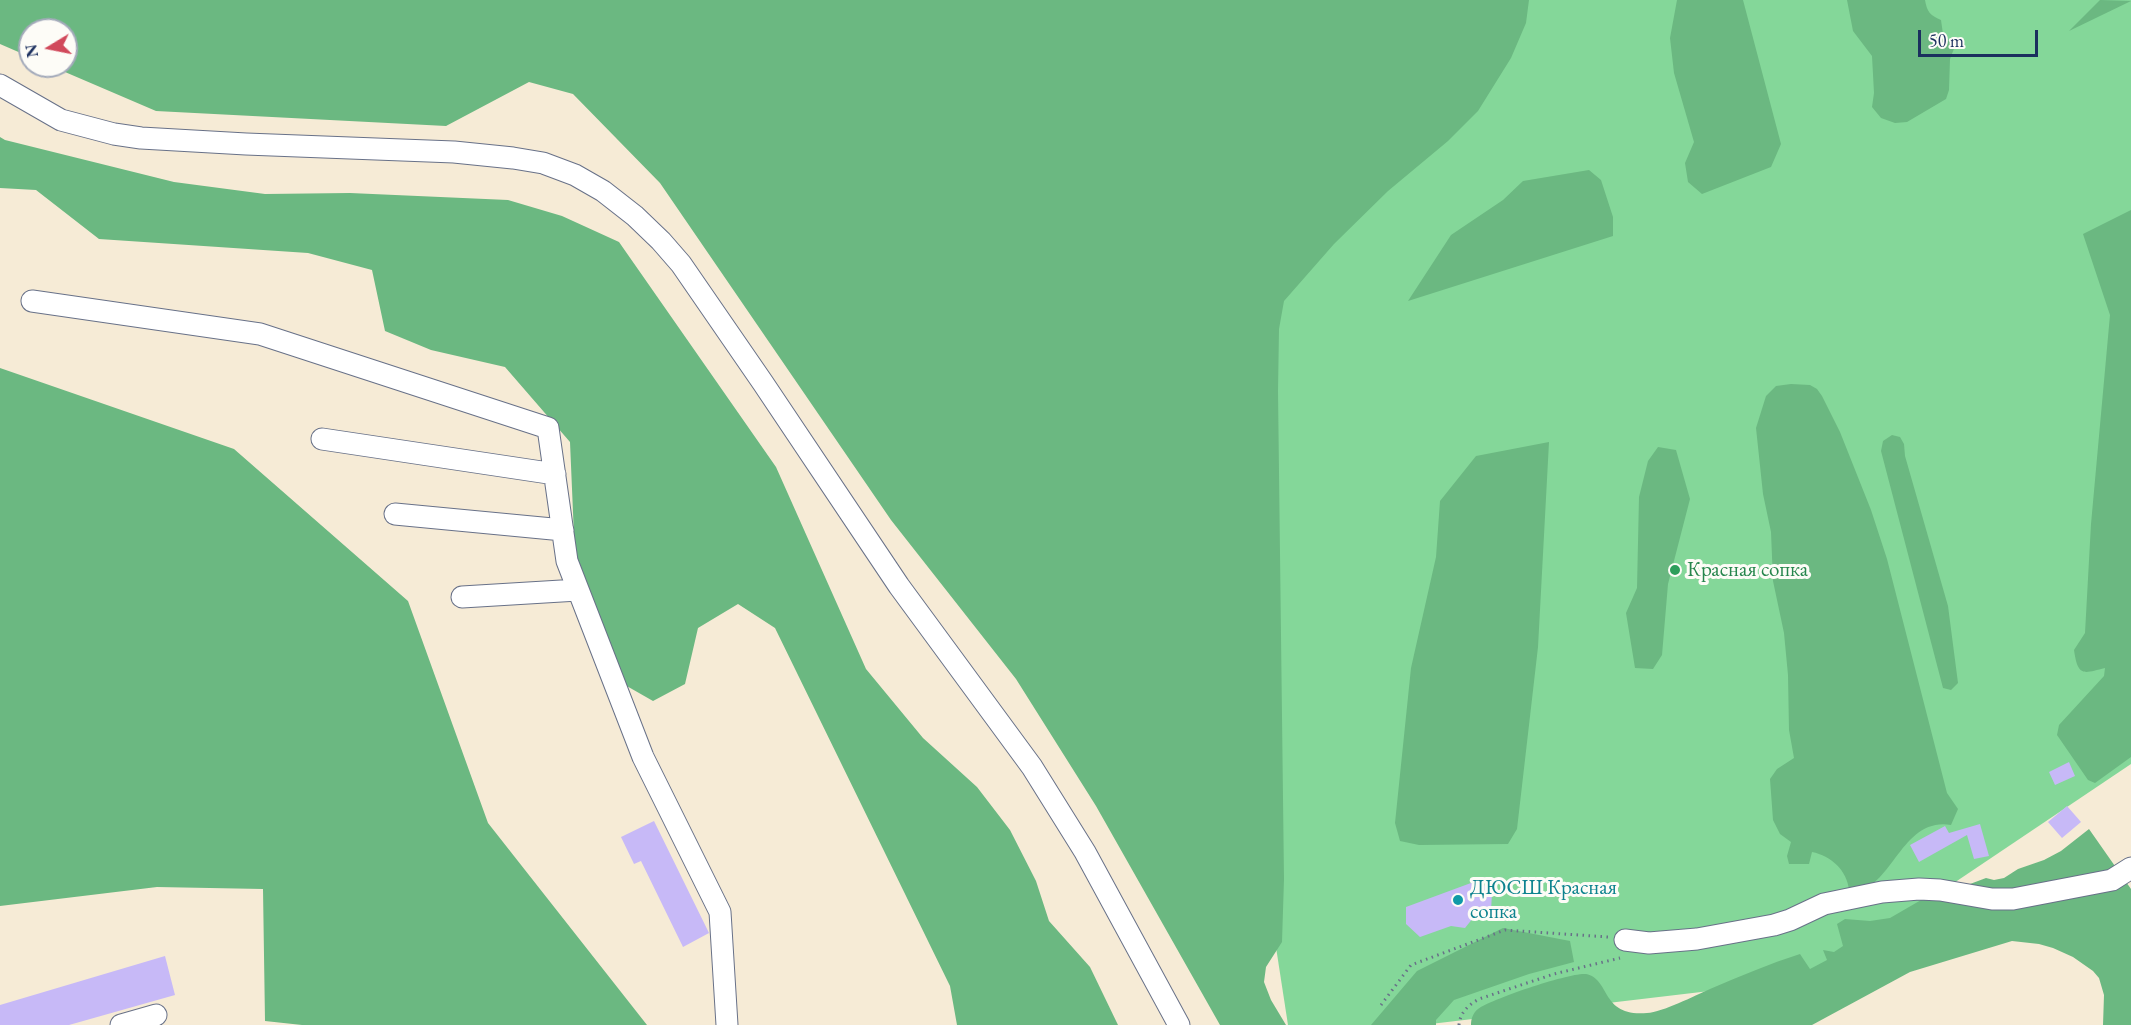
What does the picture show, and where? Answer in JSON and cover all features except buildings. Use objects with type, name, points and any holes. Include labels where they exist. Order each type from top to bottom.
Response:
[{"type":"street","points":[[0,85],[61,120],[132,137],[454,152],[543,163],[584,180],[603,191],[635,216],[681,264],[899,586],[1032,767],[1085,852],[1179,1025]]},
{"type":"street","points":[[32,301],[260,334],[548,428],[567,561],[643,757],[720,912],[727,1025]]},
{"type":"street","points":[[322,439],[555,474]]},
{"type":"street","points":[[395,514],[563,530]]},
{"type":"street","points":[[462,597],[578,590]]},
{"type":"street","points":[[1625,940],[1649,943],[1697,939],[1774,925],[1824,904],[1882,892],[1940,890],[2000,899],[2041,895],[2112,880],[2131,868]]},
{"type":"street","points":[[121,1025],[156,1015]]},
{"type":"path","points":[[1381,1005],[1411,965],[1505,930],[1625,940],[1630,948],[1625,956],[1554,974],[1479,999],[1464,1012],[1459,1025]]},
{"type":"green space","points":[[0,0],[1529,0],[1526,23],[1511,58],[1478,111],[1448,141],[1388,191],[1334,244],[1284,301],[1279,329],[1278,391],[1284,879],[1282,942],[1266,967],[1264,982],[1271,1000],[1286,1025],[1220,1025],[1096,806],[1016,679],[891,520],[660,183],[573,94],[529,82],[446,126],[156,111],[78,78],[78,18],[18,18],[18,52],[0,44]]},
{"type":"green space","name":"Красная сопка","points":[[1470,0],[2131,0],[2131,764],[1811,979],[1422,1025],[1288,1025],[1188,376]]},
{"type":"green space","points":[[1677,0],[1743,0],[1781,144],[1771,167],[1702,194],[1688,182],[1685,163],[1694,142],[1674,73],[1670,38]]},
{"type":"green space","points":[[1847,0],[1925,0],[1930,13],[1941,20],[1943,34],[1955,46],[1950,59],[1949,90],[1946,99],[1907,122],[1895,123],[1881,118],[1872,107],[1874,93],[1872,56],[1853,31]]},
{"type":"green space","points":[[2100,0],[2131,1],[2069,31]]},
{"type":"green space","points":[[0,137],[174,182],[265,194],[350,193],[508,200],[562,216],[619,242],[776,467],[866,669],[923,738],[977,787],[1010,830],[1036,881],[1049,921],[1090,967],[1118,1025],[957,1025],[950,986],[775,628],[738,604],[698,628],[685,684],[653,701],[618,681],[575,559],[570,442],[505,367],[431,350],[385,331],[372,270],[308,253],[99,239],[36,190],[0,188]]},
{"type":"green space","points":[[1589,170],[1601,180],[1613,217],[1613,236],[1408,301],[1451,235],[1503,200],[1523,181]]},
{"type":"green space","points":[[2131,210],[2131,757],[2095,783],[2088,780],[2057,735],[2059,725],[2104,676],[2105,668],[2083,671],[2078,665],[2074,650],[2085,633],[2091,524],[2110,315],[2083,234]]},
{"type":"green space","points":[[0,368],[234,449],[408,601],[488,823],[647,1025],[302,1025],[265,1021],[263,889],[157,887],[0,906]]},
{"type":"green space","points":[[1810,385],[1822,396],[1840,432],[1871,510],[1887,559],[1947,793],[1958,809],[1951,825],[1933,825],[1919,832],[1875,882],[1863,889],[1849,890],[1845,876],[1837,865],[1819,854],[1812,852],[1809,864],[1789,864],[1787,856],[1791,842],[1780,834],[1773,820],[1770,779],[1777,769],[1794,758],[1789,730],[1788,675],[1784,633],[1773,581],[1771,532],[1763,494],[1756,428],[1766,396],[1776,386]]},
{"type":"green space","points":[[1892,435],[1900,437],[1904,444],[1905,456],[1948,606],[1958,683],[1951,690],[1943,688],[1881,451],[1883,441]]},
{"type":"green space","points":[[1549,442],[1538,647],[1517,829],[1508,844],[1419,845],[1400,841],[1395,823],[1411,668],[1436,557],[1440,501],[1476,456]]},
{"type":"green space","points":[[1658,447],[1676,450],[1690,499],[1668,584],[1662,655],[1653,669],[1635,668],[1626,613],[1637,588],[1639,497],[1648,461]]},
{"type":"green space","points":[[2089,829],[2131,889],[2131,1025],[2103,1025],[2104,995],[2099,978],[2093,971],[2073,957],[2053,948],[2012,941],[1910,972],[1812,1025],[1471,1025],[1472,1018],[1478,1009],[1498,999],[1565,977],[1586,974],[1594,977],[1608,997],[1621,1009],[1632,1013],[1647,1013],[1670,1007],[1743,975],[1800,954],[1810,969],[1827,960],[1823,950],[1834,952],[1843,946],[1837,924],[1845,919],[1870,921],[1890,918],[1928,896],[1968,887],[1986,878],[1994,880],[2004,878],[2018,869],[2061,851]]},
{"type":"green space","points":[[1503,928],[1570,941],[1574,962],[1529,974],[1454,1000],[1436,1020],[1436,1025],[1371,1025],[1417,971]]},
{"type":"place","name":"Красная сопка","points":[[1675,570]]},
{"type":"place","name":"ДЮСШ Красная сопка","points":[[1458,900]]}]
